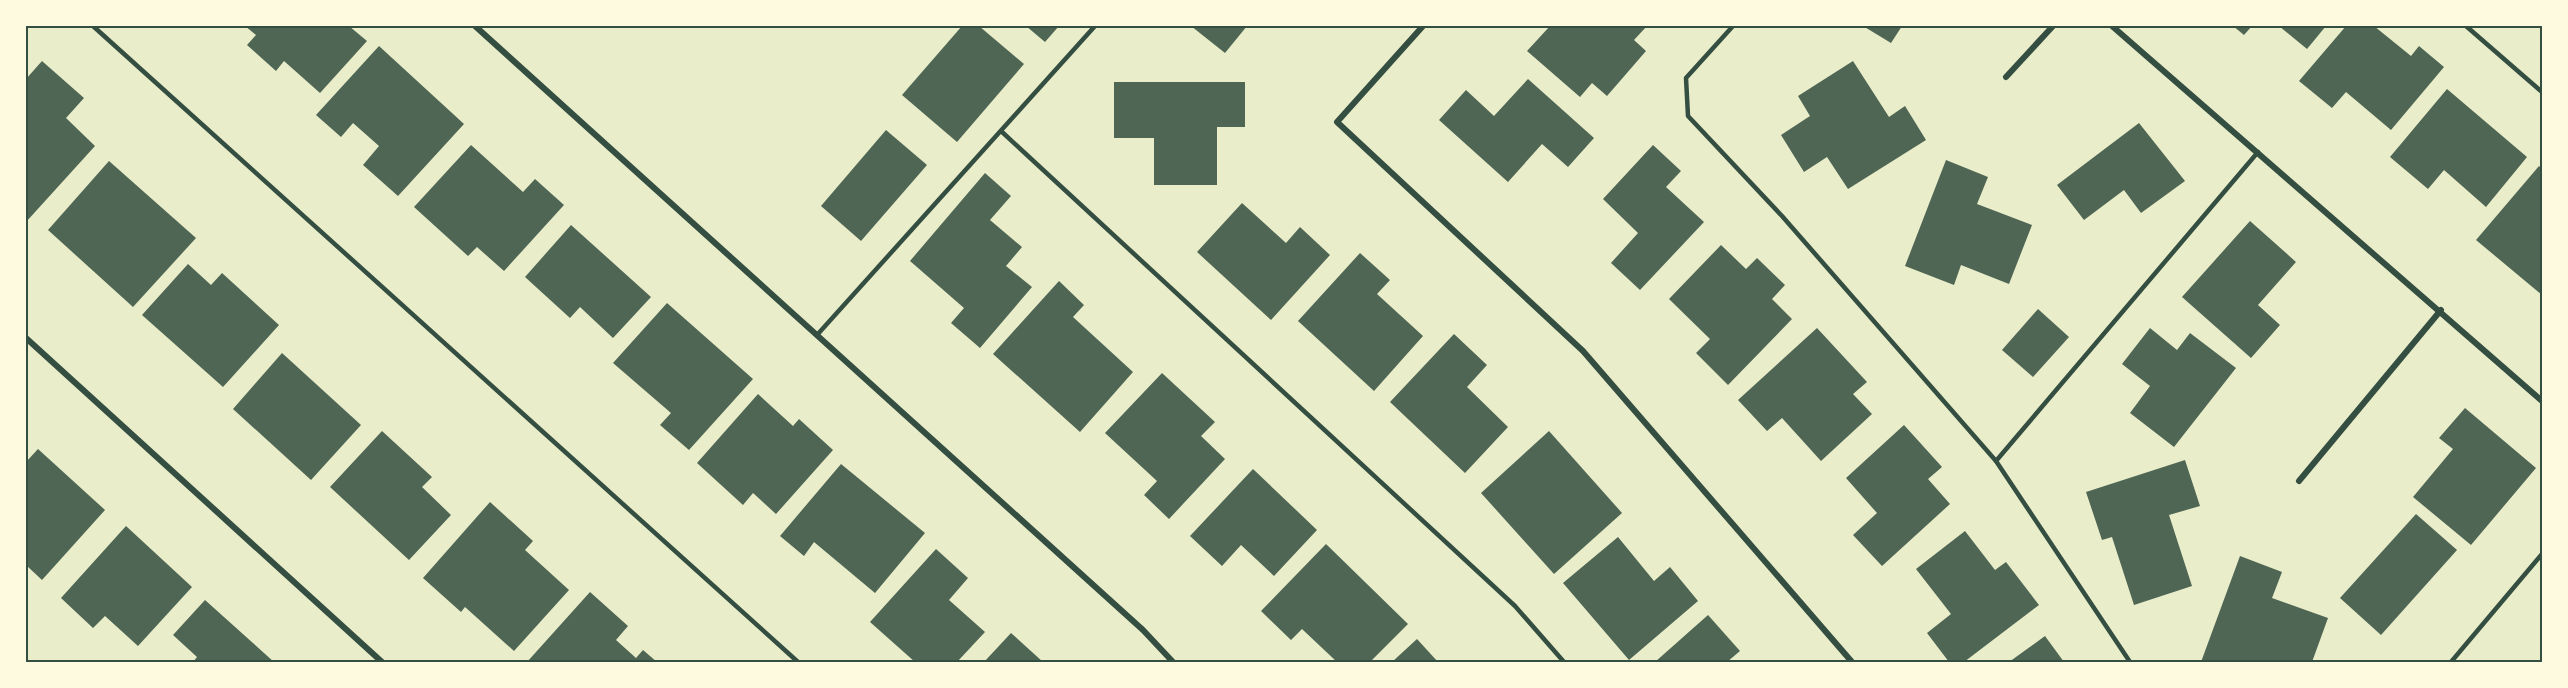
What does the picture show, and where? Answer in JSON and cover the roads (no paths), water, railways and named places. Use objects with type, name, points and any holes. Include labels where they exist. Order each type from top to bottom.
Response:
[{"type":"street","points":[[475,26],[1143,630],[1173,663]]},
{"type":"street","points":[[1423,26],[1337,122],[1583,351],[1852,663]]},
{"type":"street","points":[[2006,77],[2053,26]]},
{"type":"street","points":[[2112,26],[2441,310],[2542,401]]},
{"type":"street","points":[[2299,481],[2441,310]]},
{"type":"street","points":[[26,338],[382,663]]},
{"type":"lane","points":[[93,26],[798,663]]},
{"type":"lane","points":[[817,335],[1095,26]]},
{"type":"lane","points":[[1733,26],[1686,78],[1688,116],[1782,216],[1996,461],[2130,663]]},
{"type":"lane","points":[[2466,26],[2542,92]]},
{"type":"lane","points":[[1001,130],[1515,606],[1564,663]]},
{"type":"lane","points":[[1996,461],[2258,152]]},
{"type":"lane","points":[[2451,663],[2542,554]]}]
